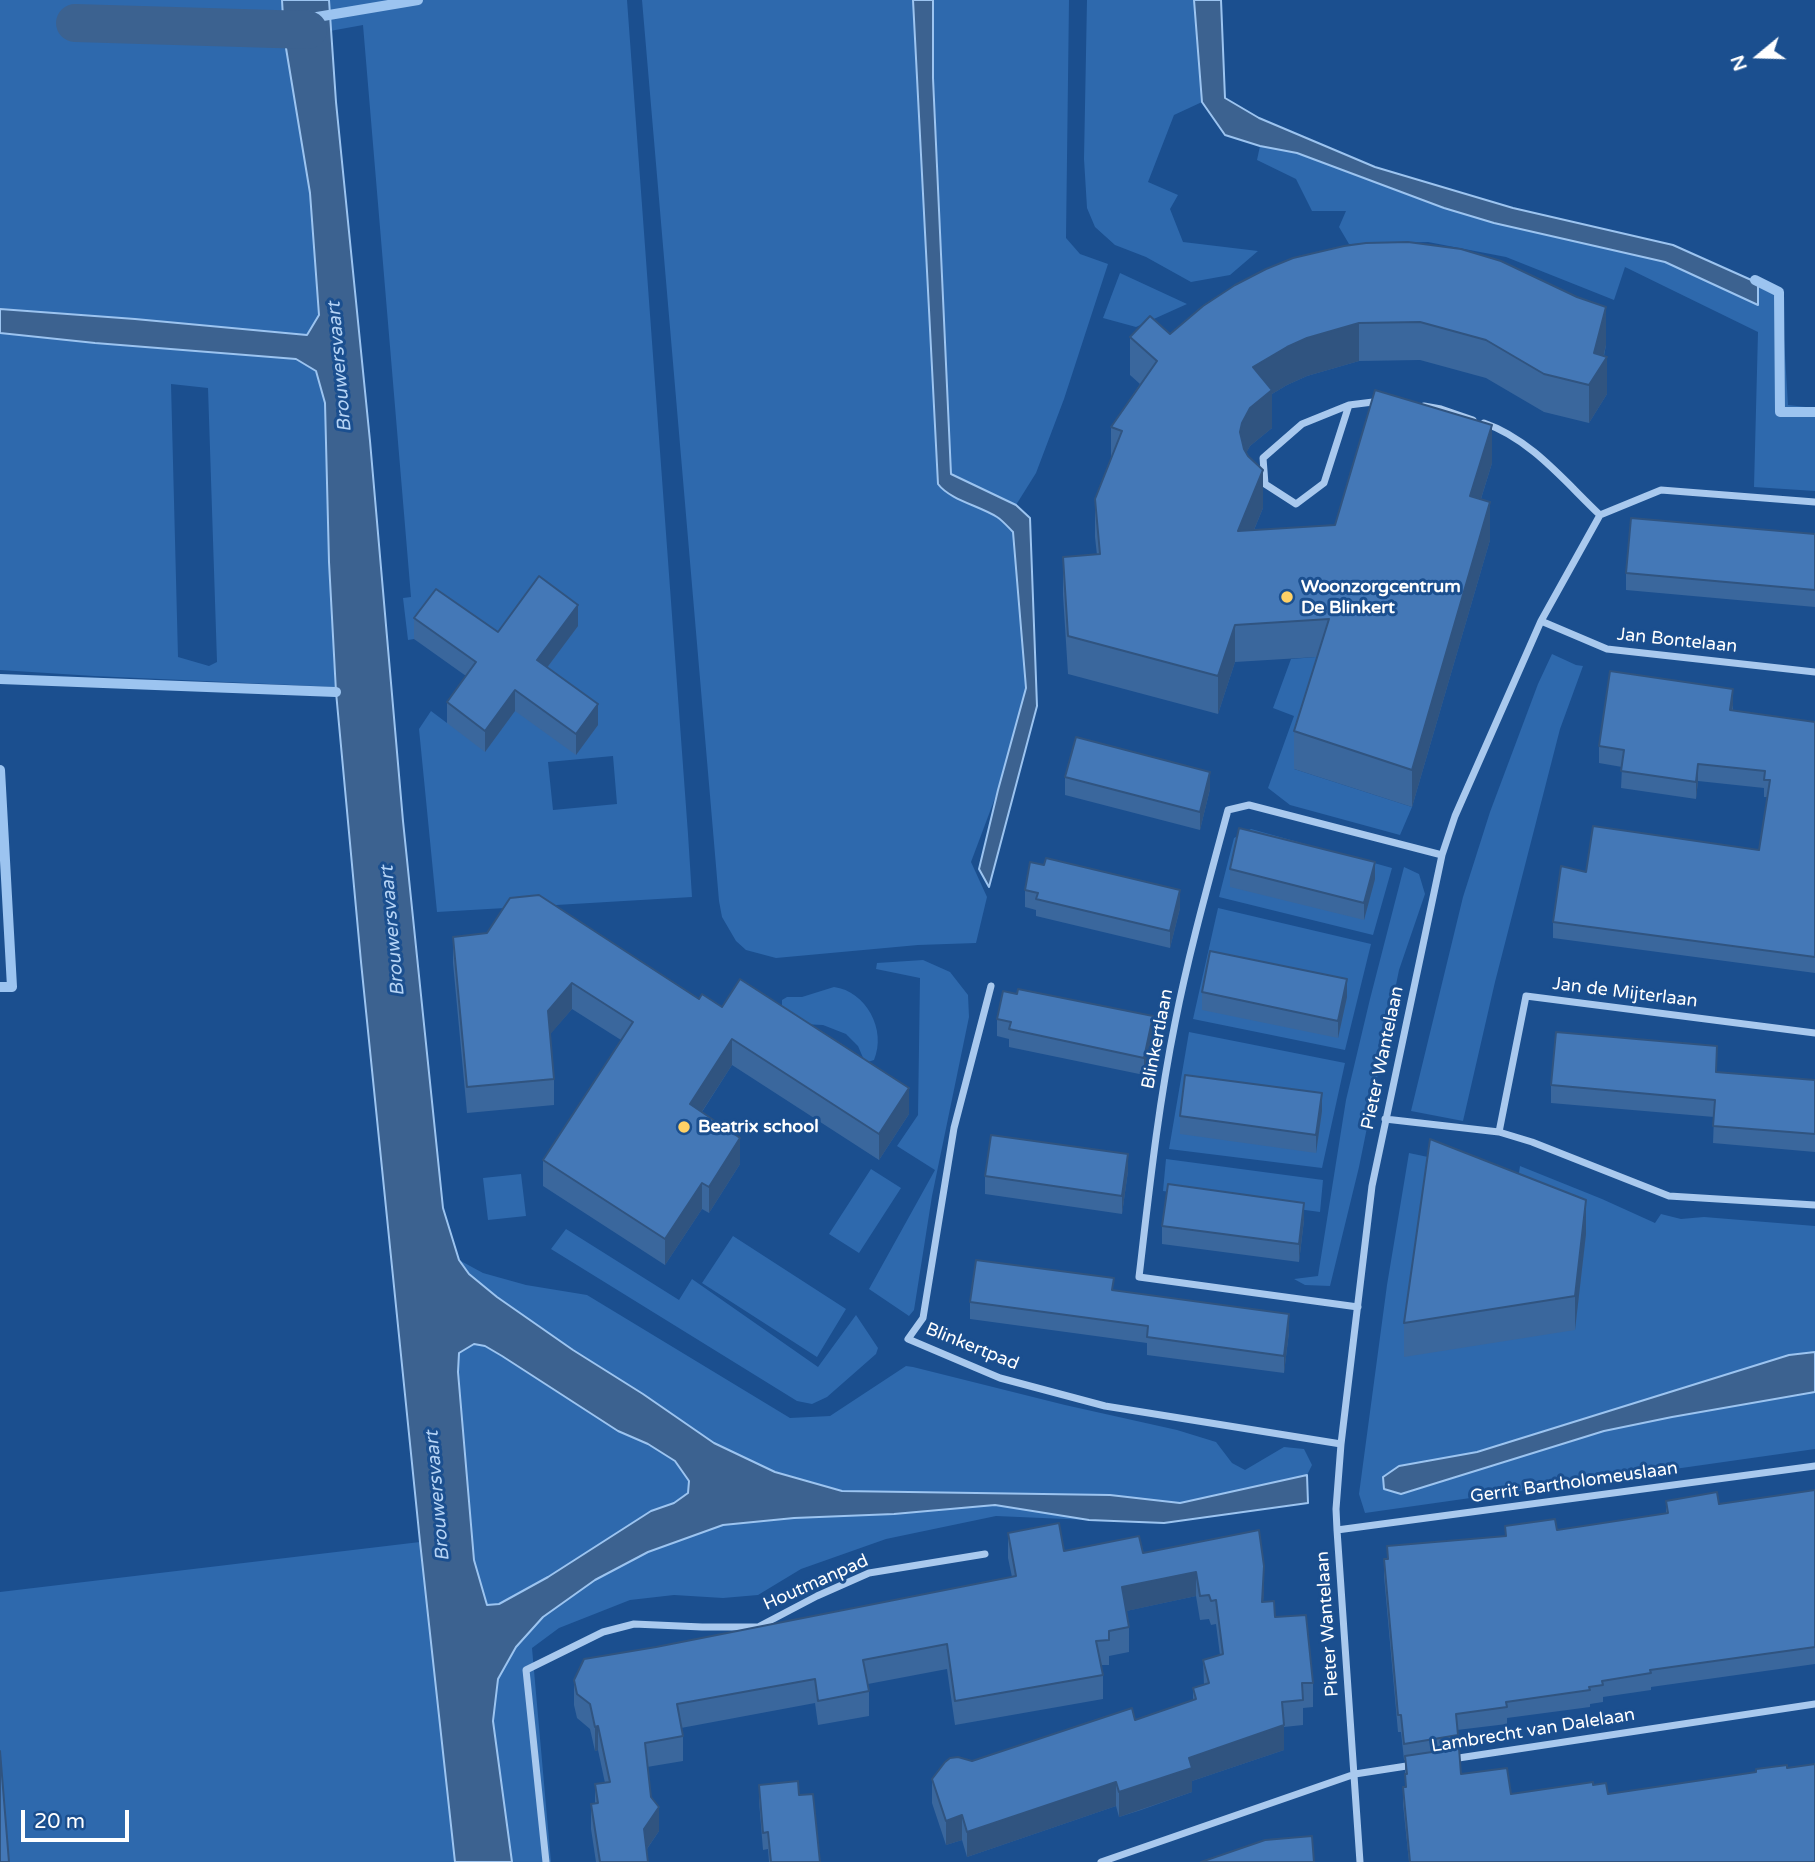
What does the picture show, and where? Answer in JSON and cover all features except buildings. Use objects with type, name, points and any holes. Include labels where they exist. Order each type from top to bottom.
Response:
[{"type":"street","points":[[1349,405],[1324,484],[1296,504],[1265,484],[1263,458],[1302,424],[1349,405],[1394,400]]},
{"type":"street","points":[[1417,404],[1498,428],[1541,456],[1600,515],[1661,489],[1815,502]]},
{"type":"street","name":"Pieter Wantelaan","points":[[1360,1862],[1336,1509],[1341,1444],[1372,1186],[1443,855],[1455,816],[1541,621],[1600,515]]},
{"type":"street","name":"Jan Bontelaan","points":[[1541,621],[1607,649],[1815,672]]},
{"type":"street","name":"Blinkertlaan","points":[[1358,1307],[1139,1277],[1153,1154],[1175,1023],[1228,810],[1249,805],[1443,855]]},
{"type":"street","name":"Blinkertpad","points":[[991,986],[954,1128],[923,1318],[908,1339],[1000,1378],[1105,1406],[1341,1444]]},
{"type":"street","name":"Jan de Mijterlaan","points":[[1499,1132],[1526,996],[1815,1033]]},
{"type":"street","points":[[1385,1119],[1499,1132],[1532,1142],[1669,1196],[1815,1205]]},
{"type":"street","name":"Gerrit Bartholomeuslaan","points":[[1337,1531],[1815,1466]]},
{"type":"street","name":"Houtmanpad","points":[[546,1862],[526,1670],[603,1632],[634,1624],[758,1627],[869,1573],[985,1554]]},
{"type":"street","name":"Lambrecht van Dalelaan","points":[[1449,1760],[1815,1704]]},
{"type":"street","name":"Lambrecht van Dalelaan","points":[[1101,1862],[1354,1774],[1422,1764]]},
{"type":"shaded area","points":[[0,0],[282,0],[284,36],[310,193],[319,315],[307,335],[0,309]]},
{"type":"shaded area","points":[[329,0],[627,0],[692,897],[437,912],[419,729],[431,711],[447,723],[494,658],[414,639],[408,640],[403,598],[411,597],[363,25],[330,31]],"holes":[[[613,756],[617,804],[553,810],[548,762]]]},
{"type":"shaded area","points":[[642,0],[913,0],[938,483],[998,518],[1013,532],[1026,688],[998,790],[971,862],[987,897],[976,943],[918,945],[776,958],[746,950],[736,941],[722,917]]},
{"type":"shaded area","points":[[928,0],[1069,0],[1066,238],[1080,254],[1108,264],[1064,399],[1036,473],[1016,505],[951,474]]},
{"type":"shaded area","points":[[1087,0],[1195,0],[1202,102],[1174,115],[1148,182],[1178,195],[1170,209],[1183,242],[1258,251],[1230,275],[1191,282],[1146,257],[1115,245],[1095,227],[1087,208],[1084,159]]},
{"type":"shaded area","points":[[1260,146],[1297,153],[1362,177],[1552,236],[1665,262],[1757,304],[1758,283],[1781,289],[1788,405],[1815,408],[1815,491],[1754,487],[1758,332],[1625,267],[1614,300],[1506,257],[1428,242],[1349,244],[1339,227],[1346,211],[1312,211],[1296,179],[1257,160]]},
{"type":"shaded area","points":[[1120,273],[1187,304],[1136,327],[1103,318]]},
{"type":"shaded area","points":[[0,333],[296,359],[316,371],[325,403],[335,687],[0,670]],"holes":[[[171,384],[208,388],[217,662],[209,666],[178,657]]]},
{"type":"shaded area","points":[[1552,654],[1583,666],[1560,729],[1495,982],[1463,1121],[1411,1111],[1463,897],[1490,812]]},
{"type":"shaded area","points":[[1329,656],[1294,769],[1412,807],[1400,835],[1290,805],[1268,788],[1294,716],[1273,708],[1291,659]]},
{"type":"shaded area","points":[[1251,829],[1392,868],[1373,935],[1219,897],[1234,838]]},
{"type":"shaded area","points":[[1404,867],[1419,874],[1425,894],[1399,970],[1359,1167],[1330,1286],[1305,1285],[1294,1279],[1318,1276],[1346,1100]]},
{"type":"shaded area","points":[[1218,908],[1371,944],[1345,1050],[1193,1019]]},
{"type":"shaded area","points":[[923,960],[950,972],[968,995],[969,1017],[932,1196],[914,1310],[909,1316],[869,1289],[935,1170],[897,1146],[918,1115],[920,978],[876,969],[877,963]]},
{"type":"shaded area","points":[[834,987],[856,996],[871,1014],[878,1036],[874,1060],[864,1060],[858,1046],[846,1034],[823,1025],[802,1024],[782,1006],[782,1000],[787,997],[802,997]]},
{"type":"shaded area","points":[[1189,1032],[1345,1063],[1322,1168],[1169,1149]]},
{"type":"shaded area","points":[[1409,1153],[1447,1161],[1512,1219],[1520,1166],[1655,1223],[1661,1214],[1681,1219],[1704,1217],[1815,1226],[1815,1352],[1789,1355],[1477,1452],[1400,1466],[1401,1494],[1604,1431],[1815,1392],[1815,1449],[1365,1513],[1359,1494],[1387,1285]]},
{"type":"shaded area","points":[[1166,1159],[1323,1180],[1320,1212],[1163,1191]]},
{"type":"shaded area","points":[[871,1169],[901,1188],[859,1253],[829,1234]]},
{"type":"shaded area","points":[[521,1174],[526,1216],[488,1220],[483,1178]]},
{"type":"shaded area","points":[[566,1229],[679,1300],[692,1279],[818,1367],[856,1315],[878,1348],[876,1354],[827,1397],[812,1404],[797,1401],[551,1249]]},
{"type":"shaded area","points":[[733,1236],[846,1309],[817,1357],[702,1283]]},
{"type":"shaded area","points":[[459,1260],[483,1273],[526,1285],[587,1295],[790,1418],[830,1416],[906,1366],[1177,1430],[1216,1442],[1232,1463],[1245,1470],[1284,1447],[1304,1449],[1312,1465],[1307,1475],[1180,1503],[1110,1495],[842,1491],[775,1472],[714,1443],[497,1297],[469,1274]]},
{"type":"shaded area","points":[[474,1343],[485,1346],[618,1431],[648,1444],[675,1461],[689,1480],[688,1493],[674,1503],[651,1511],[548,1577],[499,1604],[486,1605],[474,1560],[458,1372],[459,1353]]},
{"type":"shaded area","points":[[995,1505],[1089,1520],[996,1516],[886,1539],[801,1569],[758,1595],[723,1598],[674,1595],[630,1600],[559,1628],[532,1648],[551,1862],[512,1862],[493,1721],[498,1679],[516,1647],[543,1617],[595,1580],[648,1552],[723,1525]]},
{"type":"shaded area","points":[[420,1542],[455,1862],[5,1862],[0,1789],[0,1592]]},
{"type":"water","name":"Brouwersvaart","points":[[282,0],[329,0],[336,102],[370,441],[403,821],[443,1208],[459,1260],[469,1274],[497,1297],[714,1443],[775,1472],[842,1491],[1110,1495],[1180,1503],[1307,1475],[1308,1503],[1164,1523],[1089,1520],[995,1505],[723,1525],[648,1552],[595,1580],[543,1617],[516,1647],[498,1679],[493,1721],[512,1862],[455,1862],[361,962],[336,692],[325,403],[316,371],[296,359],[0,333],[0,309],[307,335],[319,315],[310,193],[284,36]],"holes":[[[474,1344],[485,1346],[618,1431],[648,1444],[675,1461],[689,1481],[688,1493],[674,1503],[651,1511],[548,1577],[499,1604],[487,1605],[474,1560],[458,1372],[459,1353]]]},
{"type":"water","points":[[913,0],[933,0],[933,78],[951,474],[1016,505],[1030,518],[1037,706],[989,887],[979,869],[1026,688],[1013,532],[997,517],[957,499],[938,484]]},
{"type":"water","points":[[1194,0],[1221,0],[1225,98],[1259,118],[1375,167],[1513,208],[1673,245],[1758,283],[1758,305],[1665,262],[1494,223],[1444,208],[1297,153],[1260,146],[1225,135],[1202,102]]},
{"type":"water","points":[[1815,1352],[1815,1392],[1604,1431],[1401,1494],[1384,1489],[1383,1477],[1399,1466],[1477,1452],[1789,1355]]},
{"type":"waterway","points":[[317,17],[418,0]]},
{"type":"waterway","points":[[75,23],[308,30]]},
{"type":"waterway","points":[[1755,280],[1779,292],[1780,412],[1815,412]]},
{"type":"waterway","points":[[0,679],[336,692]]},
{"type":"waterway","points":[[0,770],[12,987],[0,987]]},
{"type":"place","name":"Woonzorgcentrum De Blinkert","points":[[1287,597]]},
{"type":"place","name":"Beatrix school","points":[[684,1127]]}]
